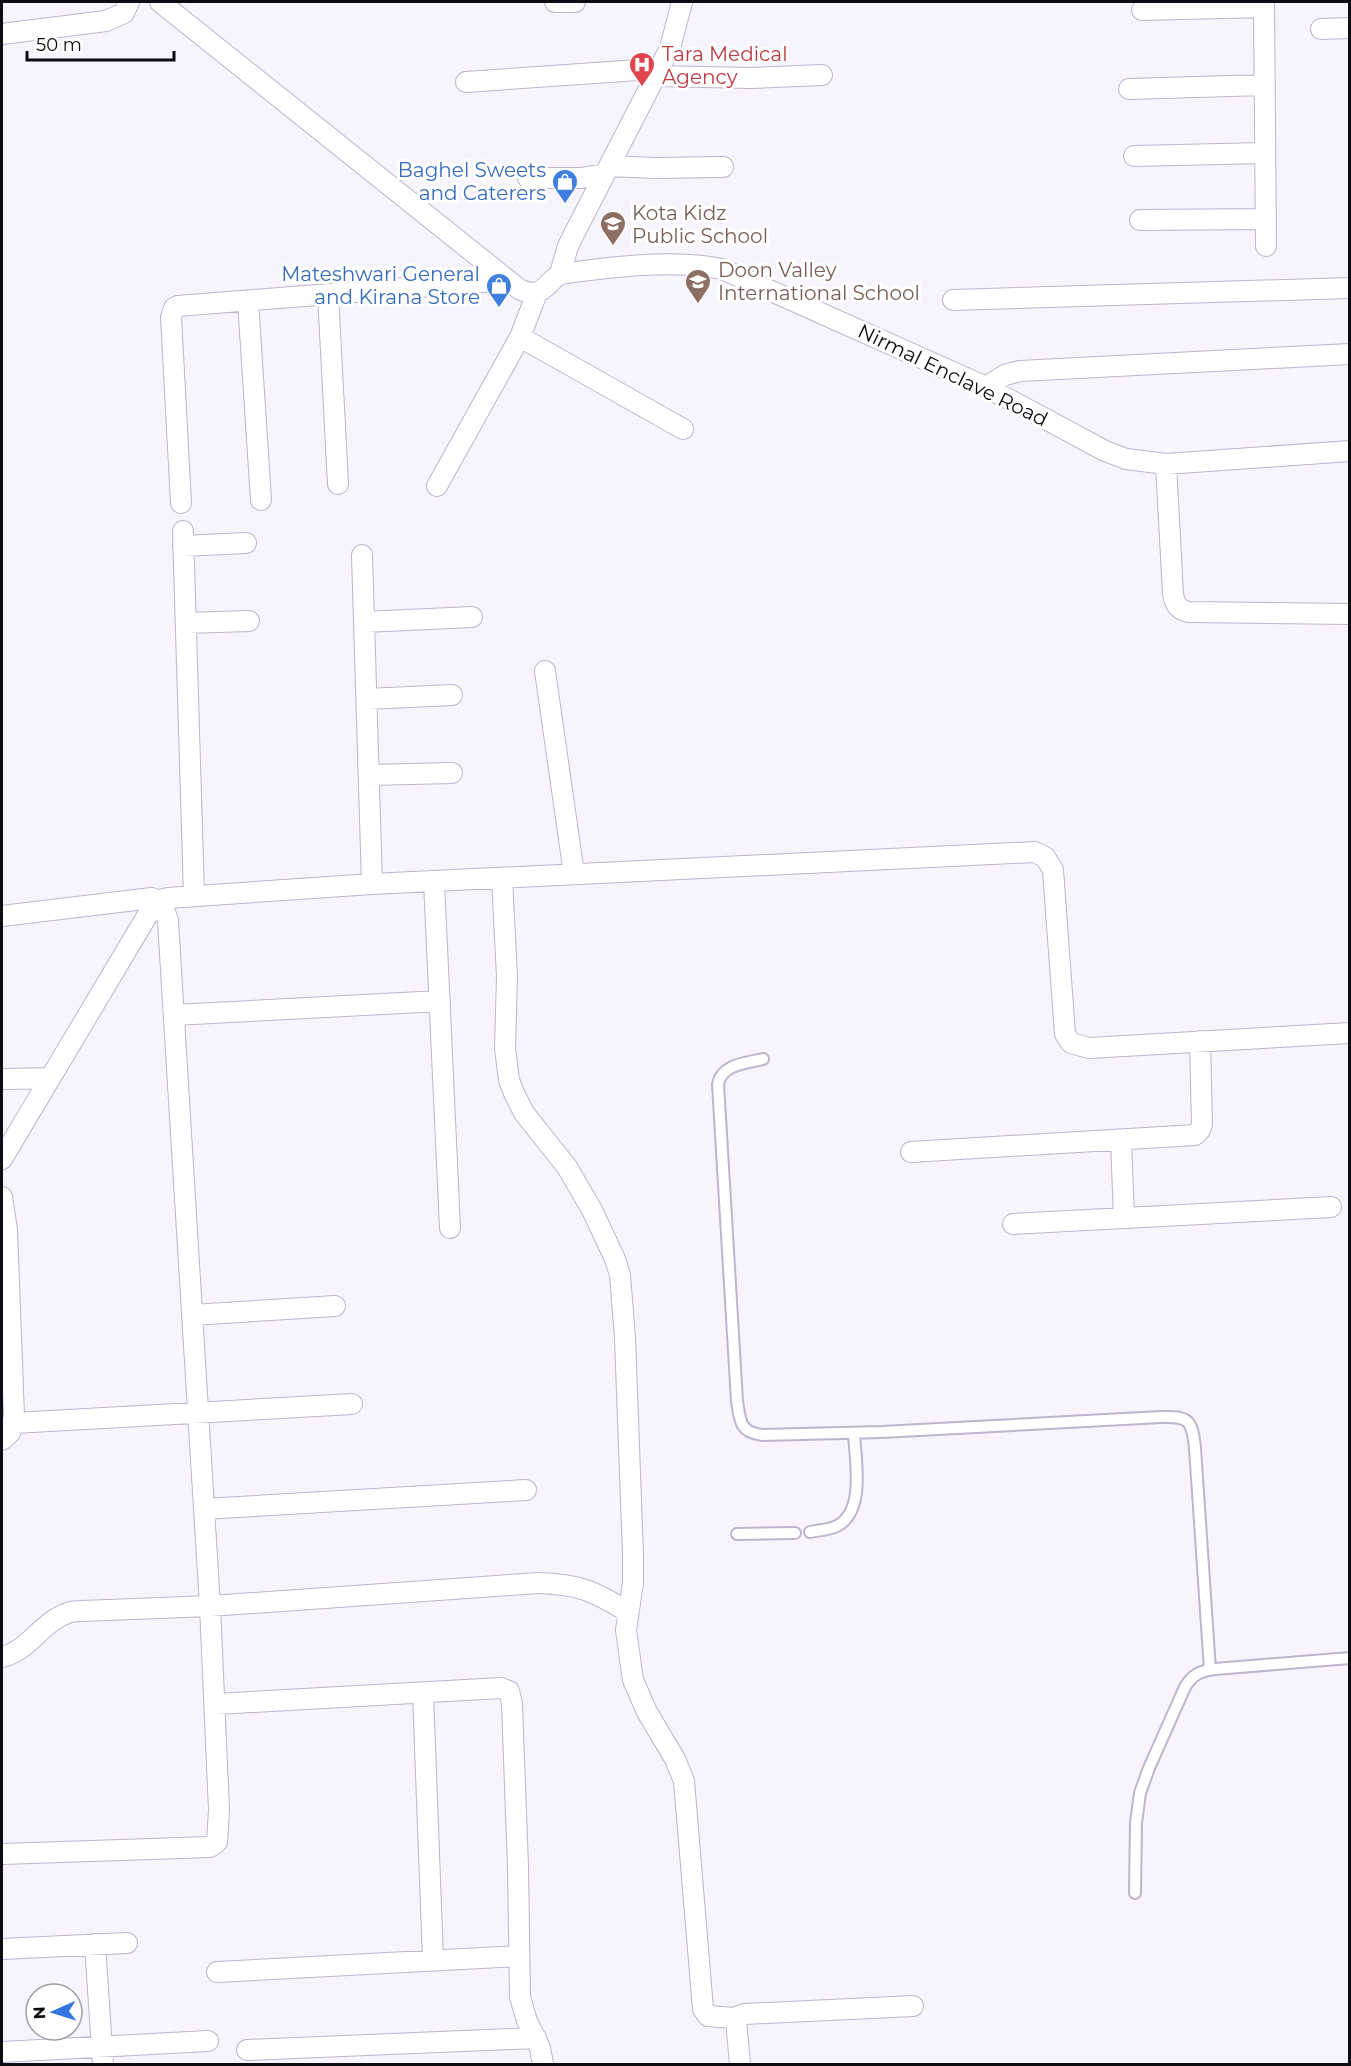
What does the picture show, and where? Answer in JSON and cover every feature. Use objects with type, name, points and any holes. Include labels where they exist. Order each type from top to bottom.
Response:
[{"type":"street","points":[[2,33],[105,21],[124,13],[129,2]]},
{"type":"street","points":[[160,2],[507,280],[525,292],[537,293],[544,290],[560,273],[568,246],[670,48],[682,2]]},
{"type":"street","points":[[555,2],[574,2]]},
{"type":"street","points":[[1142,10],[1264,4],[1266,246]]},
{"type":"street","points":[[1321,29],[1350,28]]},
{"type":"street","points":[[466,82],[638,70],[656,76],[751,78],[822,75]]},
{"type":"street","points":[[1130,89],[1264,85]]},
{"type":"street","points":[[1134,156],[1264,153]]},
{"type":"street","points":[[528,178],[581,178],[607,170],[723,166]]},
{"type":"street","points":[[1140,219],[1266,219]]},
{"type":"street","name":"Nirmal Enclave Road","points":[[560,273],[680,264],[722,269],[986,387],[1105,451],[1126,459],[1166,464],[1350,451]]},
{"type":"street","points":[[181,503],[172,311],[178,306],[507,280]]},
{"type":"street","points":[[953,300],[1350,288]]},
{"type":"street","points":[[437,486],[520,337],[537,293]]},
{"type":"street","points":[[328,294],[338,484]]},
{"type":"street","points":[[248,301],[261,500]]},
{"type":"street","points":[[520,337],[682,429]]},
{"type":"street","points":[[986,387],[1005,375],[1020,371],[1350,354]]},
{"type":"street","points":[[1166,464],[1173,594],[1175,605],[1181,610],[1188,612],[1350,614]]},
{"type":"street","points":[[194,896],[183,539],[246,543]]},
{"type":"street","points":[[362,555],[372,884]]},
{"type":"street","points":[[364,622],[472,617]]},
{"type":"street","points":[[186,623],[249,621]]},
{"type":"street","points":[[545,671],[574,874]]},
{"type":"street","points":[[367,699],[452,695]]},
{"type":"street","points":[[369,775],[452,773]]},
{"type":"street","points":[[2,916],[145,898],[159,900],[372,884],[1035,852],[1045,857],[1053,870],[1065,1034],[1068,1040],[1079,1047],[1350,1033]]},
{"type":"street","points":[[502,878],[507,977],[505,1048],[509,1080],[524,1113],[567,1167],[592,1210],[620,1275],[625,1338],[633,1555],[633,1582],[626,1629],[633,1680],[646,1712],[675,1758],[684,1781],[704,2009],[708,2016],[734,2018],[744,2014],[913,2006]]},
{"type":"street","points":[[434,882],[450,1228]]},
{"type":"street","points":[[2,1854],[214,1846],[217,1842],[219,1810],[216,1704],[174,1015],[168,921],[159,900]]},
{"type":"street","points":[[2,1159],[147,916],[159,900]]},
{"type":"street","points":[[174,1015],[440,1001]]},
{"type":"street","points":[[911,1152],[1195,1135],[1202,1124],[1200,1041]]},
{"type":"street","points":[[2,1079],[50,1078]]},
{"type":"street","points":[[1121,1140],[1124,1218]]},
{"type":"street","points":[[2,1197],[7,1230],[14,1423],[10,1433],[2,1440]]},
{"type":"street","points":[[1013,1224],[1331,1207]]},
{"type":"street","points":[[192,1315],[335,1306]]},
{"type":"street","points":[[14,1423],[352,1404]]},
{"type":"street","points":[[204,1509],[526,1490]]},
{"type":"street","points":[[2,1657],[19,1650],[56,1619],[68,1613],[558,1584],[592,1591],[628,1612]]},
{"type":"street","points":[[216,1704],[507,1689],[511,1695],[518,1867],[520,1997],[527,2021],[536,2038],[543,2064]]},
{"type":"street","points":[[423,1693],[433,1960]]},
{"type":"street","points":[[2,1949],[127,1943]]},
{"type":"street","points":[[95,1944],[103,2056]]},
{"type":"street","points":[[217,1972],[519,1956]]},
{"type":"street","points":[[734,2018],[738,2026],[740,2064]]},
{"type":"street","points":[[247,2050],[536,2038]]},
{"type":"street","points":[[2,2052],[103,2056],[208,2041]]},
{"type":"lane","points":[[763,1059],[724,1070],[719,1077],[718,1084],[737,1401],[741,1424],[753,1434],[762,1435],[854,1433],[1179,1416],[1185,1419],[1193,1431],[1195,1448],[1210,1670]]},
{"type":"lane","points":[[810,1532],[836,1527],[843,1522],[852,1509],[857,1493],[854,1433]]},
{"type":"lane","points":[[737,1534],[795,1533]]},
{"type":"lane","points":[[1136,1893],[1136,1823],[1140,1793],[1185,1687],[1192,1676],[1210,1670],[1350,1658]]},
{"type":"place","name":"Tara Medical Agency","points":[[642,88]]},
{"type":"place","name":"Baghel Sweets and Caterers","points":[[565,205]]},
{"type":"place","name":"Kota Kidz Public School","points":[[613,247]]},
{"type":"place","name":"Doon Valley International School","points":[[698,305]]},
{"type":"place","name":"Mateshwari General and Kirana Store","points":[[499,309]]}]
